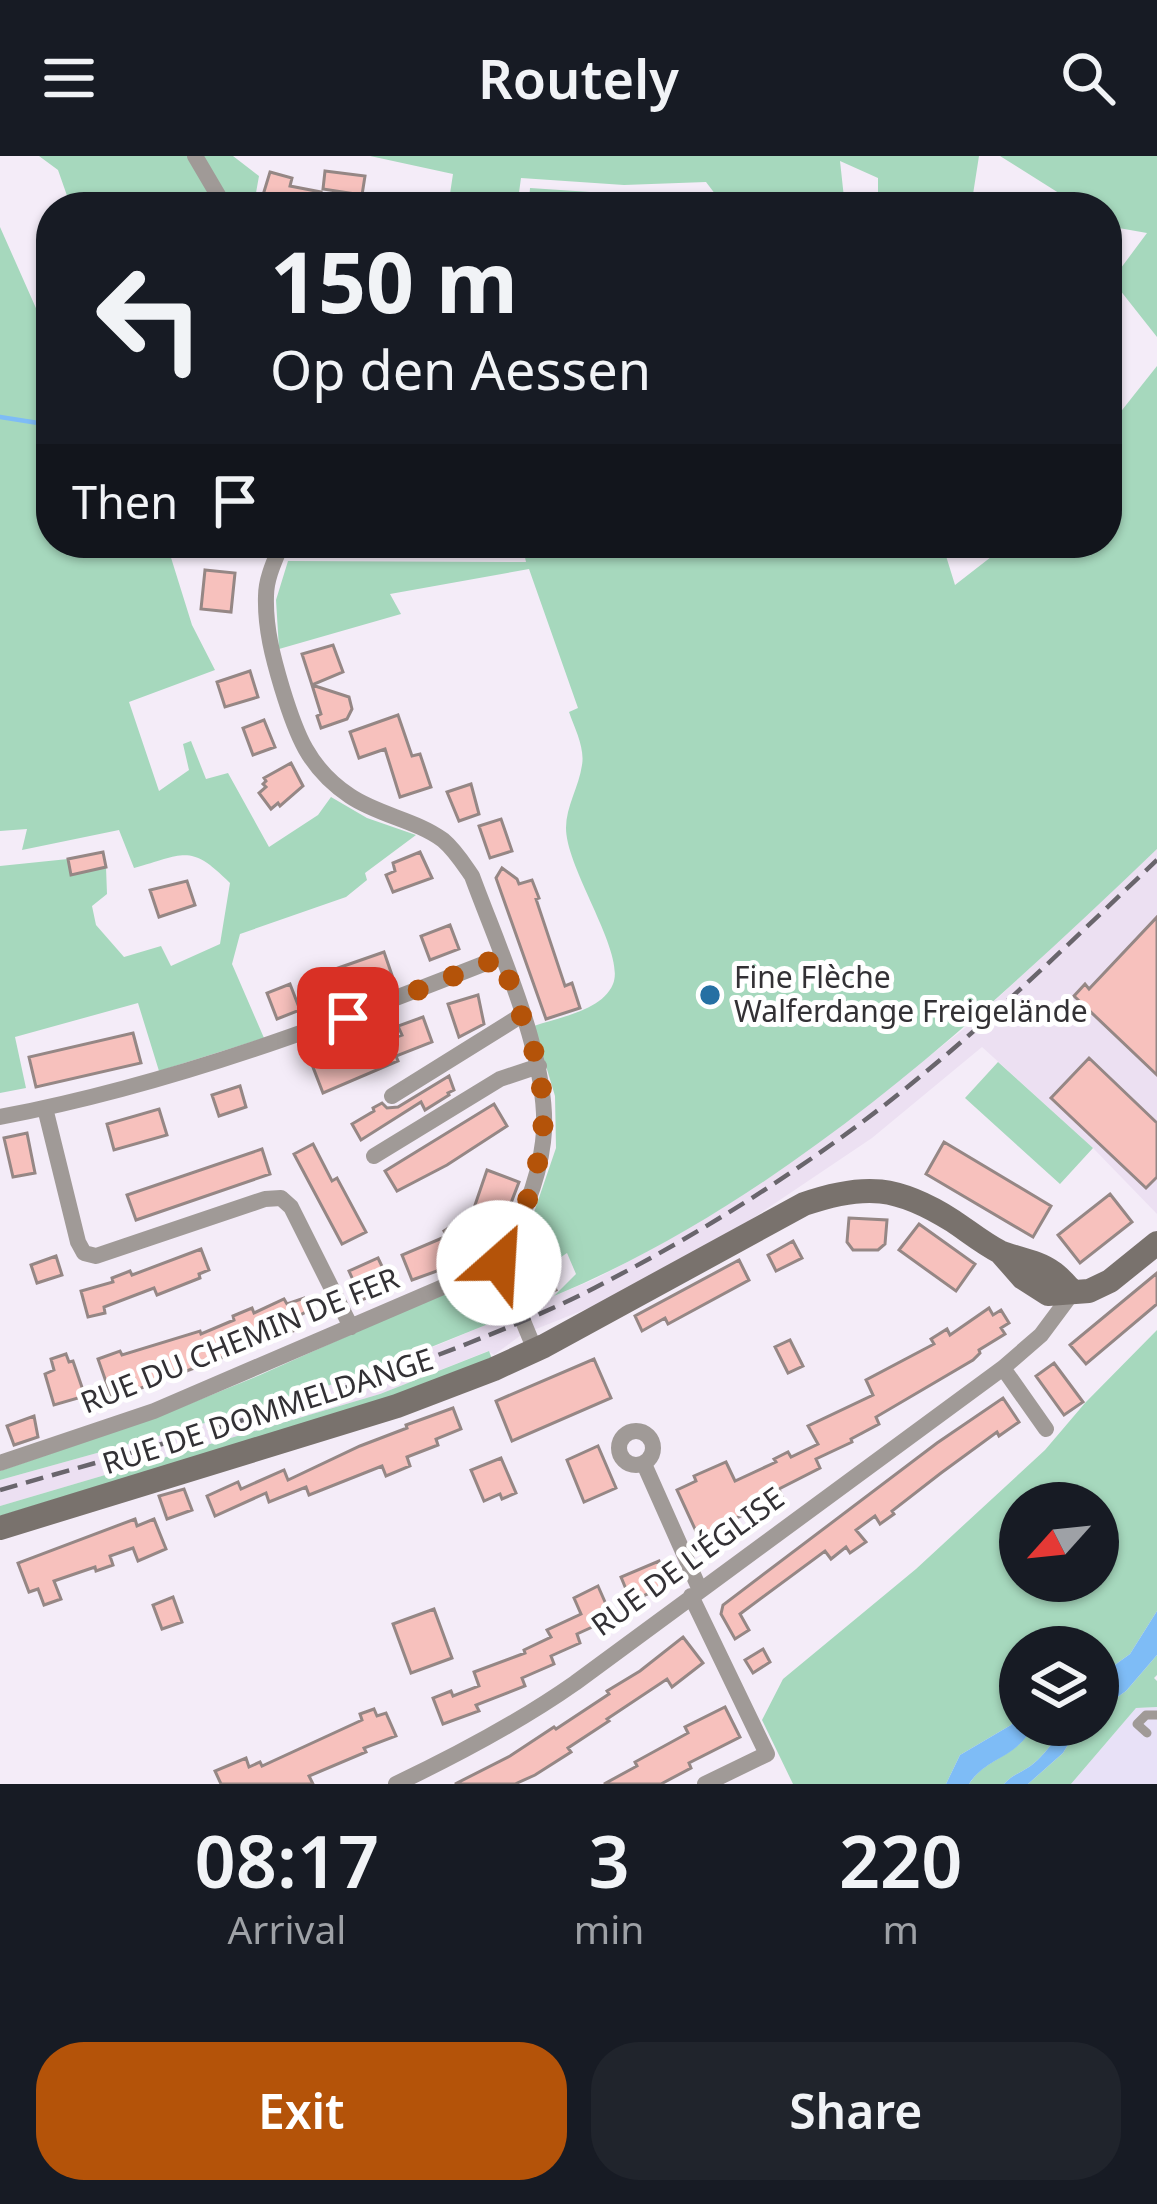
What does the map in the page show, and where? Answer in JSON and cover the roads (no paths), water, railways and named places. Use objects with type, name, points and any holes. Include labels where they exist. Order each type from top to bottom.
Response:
[{"type":"main road","name":"RUE DE DOMMELDANGE","points":[[0,1528],[397,1406],[494,1369],[804,1204],[837,1192],[872,1190],[906,1196],[1000,1251],[1052,1272],[1072,1292]]},
{"type":"main road","name":"RUE DE L'ÉGLISE","points":[[1072,1292],[1089,1291],[1111,1281],[1157,1243]]},
{"type":"street","points":[[195,156],[216,192]]},
{"type":"street","points":[[275,558],[266,592],[272,656],[291,722],[305,750],[348,795],[440,838],[459,856],[472,876],[539,1066],[543,1143],[522,1220],[499,1263],[535,1350]]},
{"type":"street","points":[[0,1117],[161,1080],[260,1049],[501,957]]},
{"type":"street","points":[[392,1096],[522,1016]]},
{"type":"street","points":[[374,1156],[500,1078],[539,1066]]},
{"type":"street","points":[[45,1108],[77,1242],[84,1253],[96,1256],[280,1198],[291,1208],[351,1327]]},
{"type":"street","name":"RUE DU CHEMIN DE FER","points":[[0,1463],[154,1411],[499,1263]]},
{"type":"street","name":"RUE DE L'ÉGLISE","points":[[397,1784],[525,1718],[1003,1368],[1041,1335],[1072,1292]]},
{"type":"street","points":[[1003,1368],[1046,1429]]},
{"type":"street","points":[[644,1463],[767,1754],[705,1784]]},
{"type":"lane","points":[[1147,1733],[1137,1724],[1146,1714],[1157,1715]]},
{"type":"water","points":[[1157,1611],[1157,1655],[1119,1696],[1119,1662],[1130,1654]]},
{"type":"water","points":[[999,1732],[999,1746],[1017,1746],[969,1784],[946,1784],[960,1755]]},
{"type":"water","points":[[1050,1746],[1067,1746],[1028,1784],[1004,1784],[1033,1764]]},
{"type":"waterway","points":[[0,417],[36,423]]},
{"type":"railway","points":[[0,1490],[412,1365],[536,1315],[635,1266],[765,1190],[897,1095],[1011,998],[1157,860]]},
{"type":"place","name":"Fine Flèche Walferdange Freigelände","points":[[710,995]]}]
